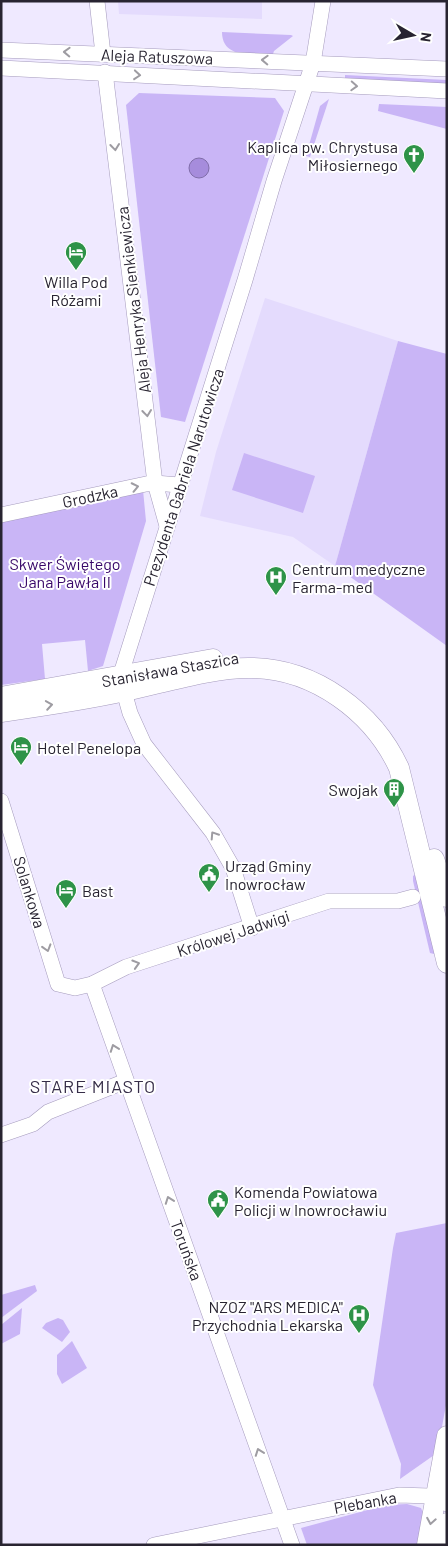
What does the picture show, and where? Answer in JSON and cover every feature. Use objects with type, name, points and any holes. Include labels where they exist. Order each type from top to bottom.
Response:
[{"type":"main road","name":"Stanisława Staszica","points":[[1,698],[251,668],[296,675],[344,701],[361,714],[379,734],[398,768],[436,891],[447,963]]},
{"type":"main road","name":"Stanisława Staszica","points":[[1,712],[121,684]]},
{"type":"main road","points":[[427,1545],[441,1501],[447,1436]]},
{"type":"main road","points":[[443,1545],[447,1523]]},
{"type":"street","points":[[97,1],[103,54]]},
{"type":"street","name":"Prezydenta Gabriela Narutowicza","points":[[121,684],[167,526],[313,63],[323,1]]},
{"type":"street","name":"Aleja Ratuszowa","points":[[1,50],[447,69]]},
{"type":"street","name":"Aleja Ratuszowa","points":[[1,68],[447,91]]},
{"type":"street","name":"Aleja Henryka Sienkiewicza","points":[[106,72],[155,483],[167,526]]},
{"type":"street","name":"Grodzka","points":[[1,514],[155,483],[180,485]]},
{"type":"street","points":[[121,684],[144,744],[213,833],[233,868],[252,928]]},
{"type":"street","name":"Solankowa","points":[[1,801],[58,984]]},
{"type":"street","name":"Królowej Jadwigi","points":[[58,984],[75,988],[92,984],[126,967],[252,928],[330,901],[398,901],[436,891]]},
{"type":"street","name":"Toruńska","points":[[92,984],[292,1545]]},
{"type":"street","points":[[1,1135],[33,1124],[48,1112],[126,1081]]},
{"type":"street","name":"Plebanka","points":[[154,1545],[399,1495],[429,1496],[441,1501]]},
{"type":"shaded area","points":[[118,1],[262,1],[262,19],[119,14]]},
{"type":"shaded area","points":[[199,158],[206,161],[209,168],[206,175],[199,178],[192,175],[189,168],[192,161]]},
{"type":"shaded area","points":[[265,298],[398,341],[335,566],[293,537],[200,516],[216,452]]},
{"type":"green space","points":[[222,32],[293,36],[274,51],[273,54],[248,54],[233,51],[227,47],[223,41]]},
{"type":"green space","points":[[345,75],[447,80],[447,84],[345,79]]},
{"type":"green space","points":[[139,93],[275,98],[284,111],[185,422],[161,417],[126,105]]},
{"type":"green space","points":[[329,99],[310,157],[306,156],[320,106]]},
{"type":"green space","points":[[379,104],[447,107],[447,129],[378,111]]},
{"type":"green space","points":[[398,341],[447,354],[447,646],[335,566]]},
{"type":"green space","points":[[244,453],[315,476],[303,513],[232,490]]},
{"type":"green space","name":"Skwer Świętego Jana Pawła II","points":[[143,490],[146,521],[103,666],[88,671],[85,640],[42,644],[45,679],[1,685],[1,522]]},
{"type":"green space","points":[[418,873],[438,955],[430,953],[413,881],[413,876]]},
{"type":"green space","points":[[447,1223],[447,1400],[437,1453],[400,1479],[401,1464],[373,1385],[393,1248],[396,1233]]},
{"type":"green space","points":[[35,1285],[37,1291],[1,1318],[1,1295]]},
{"type":"green space","points":[[22,1308],[20,1334],[1,1344],[1,1325]]},
{"type":"green space","points":[[58,1318],[63,1320],[70,1332],[62,1342],[42,1328],[46,1323]]},
{"type":"green space","points":[[72,1341],[87,1368],[62,1384],[57,1374],[57,1355]]},
{"type":"green space","points":[[407,1504],[421,1508],[425,1517],[420,1545],[307,1545],[301,1528],[386,1505]]},
{"type":"place","name":"Kaplica pw. Chrystusa Miłosiernego","points":[[414,174]]},
{"type":"place","name":"Willa Pod Różami","points":[[76,271]]},
{"type":"place","name":"Centrum medyczne Farma-med","points":[[276,596]]},
{"type":"place","name":"Hotel Penelopa","points":[[21,766]]},
{"type":"place","name":"Swojak","points":[[394,808]]},
{"type":"place","name":"Urząd Gminy Inowrocław","points":[[209,893]]},
{"type":"place","name":"Bast","points":[[66,909]]},
{"type":"place","name":"Komenda Powiatowa Policji w Inowrocławiu","points":[[218,1219]]},
{"type":"place","name":"NZOZ \"ARS MEDICA\" Przychodnia Lekarska","points":[[359,1334]]},
{"type":"district","name":"STARE MIASTO","points":[[93,1086]]}]
